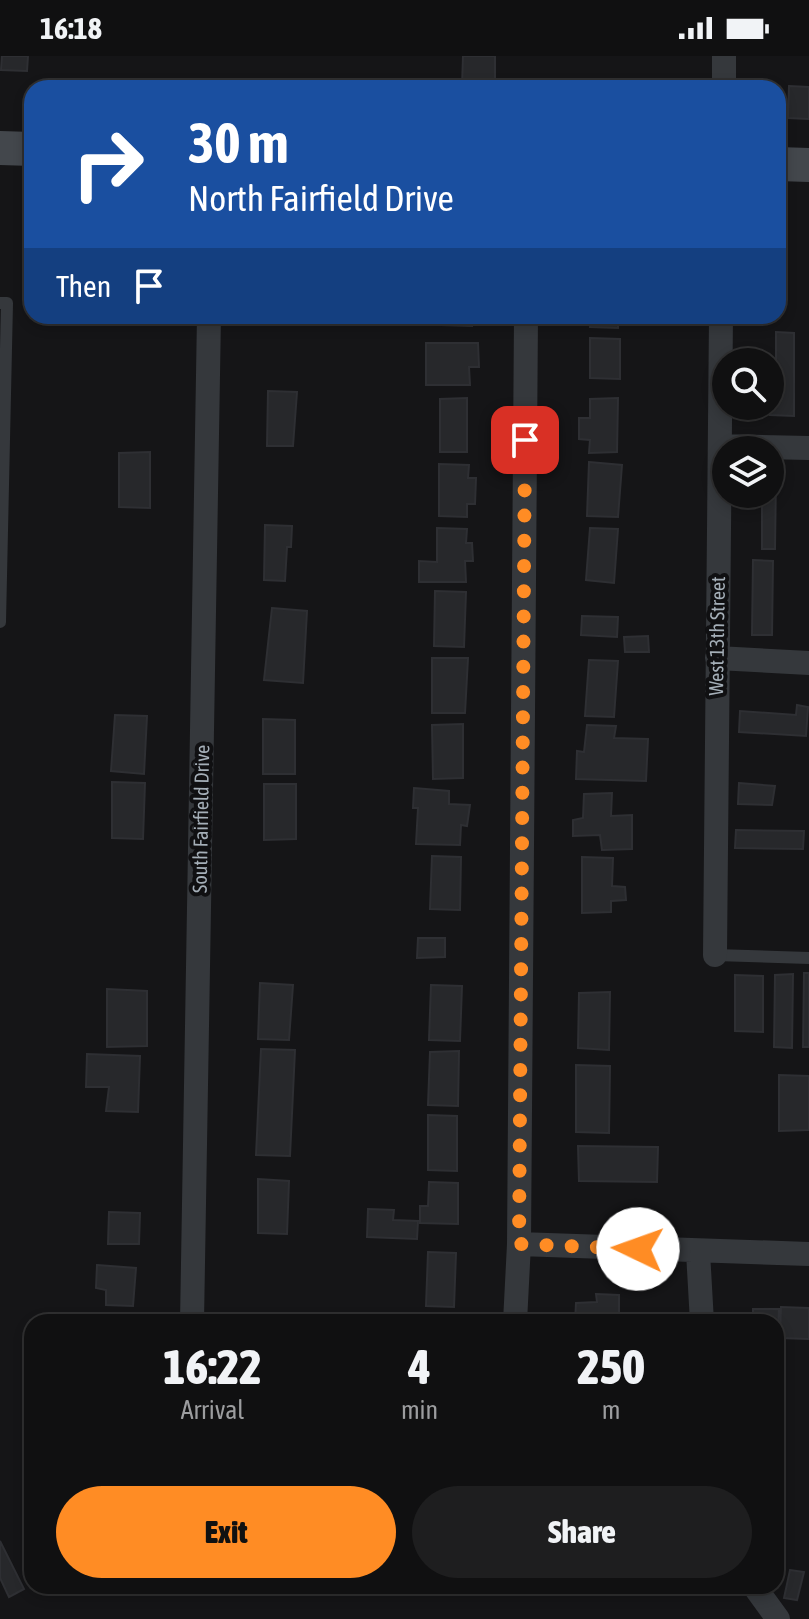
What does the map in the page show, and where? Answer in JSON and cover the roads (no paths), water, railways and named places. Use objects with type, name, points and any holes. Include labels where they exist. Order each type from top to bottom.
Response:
[{"type":"street","points":[[724,56],[724,80]]},
{"type":"street","points":[[0,148],[24,149]]},
{"type":"street","points":[[786,164],[809,165]]},
{"type":"street","name":"South Fairfield Drive","points":[[192,1314],[209,324]]},
{"type":"street","points":[[515,1314],[519,1244],[526,324]]},
{"type":"street","name":"West 13th Street","points":[[720,436],[721,324]]},
{"type":"street","points":[[784,447],[809,448]]},
{"type":"street","name":"West 13th Street","points":[[715,955],[719,508]]},
{"type":"street","points":[[717,658],[809,663]]},
{"type":"street","points":[[519,1244],[809,1254]]},
{"type":"street","points":[[698,1252],[702,1314]]},
{"type":"street","points":[[760,1594],[778,1619]]},
{"type":"lane","points":[[0,303],[7,303],[0,622]]},
{"type":"lane","points":[[715,955],[809,958]]}]
